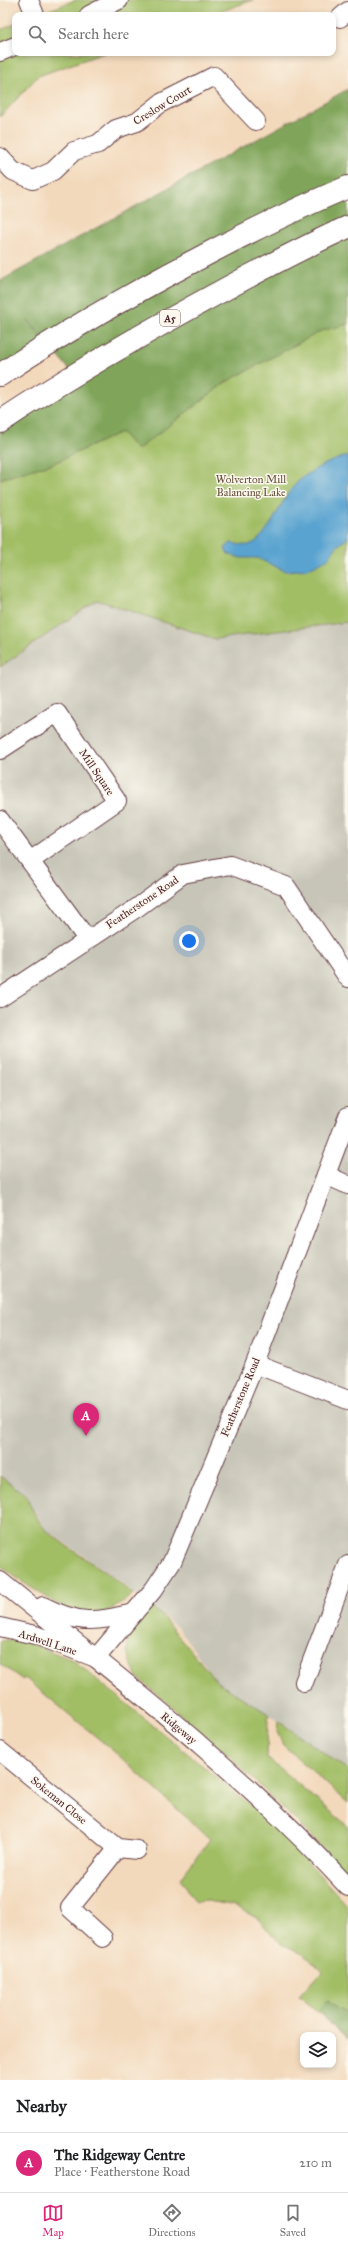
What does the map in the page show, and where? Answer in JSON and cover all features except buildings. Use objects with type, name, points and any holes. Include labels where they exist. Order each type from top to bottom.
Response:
[{"type":"highway","points":[[0,375],[33,353],[162,278],[300,206],[348,187]]},
{"type":"highway","name":"A5","points":[[0,422],[46,392],[164,322],[316,241],[348,227]]},
{"type":"street","points":[[29,0],[35,12]]},
{"type":"street","points":[[95,12],[119,0]]},
{"type":"street","points":[[0,52],[12,47]]},
{"type":"street","name":"Creslow Court","points":[[0,157],[13,171],[32,180],[52,171],[74,151],[98,144],[116,129],[137,122],[161,104],[214,76],[256,121]]},
{"type":"street","name":"Mill Square","points":[[0,750],[57,713],[116,801],[30,860]]},
{"type":"street","points":[[0,820],[87,939]]},
{"type":"street","name":"Featherstone Road","points":[[0,998],[87,939],[138,907],[183,874],[230,865],[286,886],[348,978]]},
{"type":"street","name":"Featherstone Road","points":[[96,1658],[134,1613],[172,1562],[255,1364],[348,1116]]},
{"type":"street","points":[[326,1175],[348,1185]]},
{"type":"street","points":[[255,1364],[348,1400]]},
{"type":"street","points":[[304,1682],[348,1565]]},
{"type":"street","points":[[2,1586],[64,1617],[101,1620],[134,1613]]},
{"type":"street","name":"Ridgeway","points":[[2,1586],[96,1658],[206,1750],[312,1848],[348,1887]]},
{"type":"street","name":"Ardwell Lane","points":[[0,1627],[35,1636],[96,1658]]},
{"type":"street","name":"Sokeman Close","points":[[0,1751],[118,1848]]},
{"type":"street","points":[[103,1938],[70,1908],[118,1848],[137,1850]]},
{"type":"shaded area","points":[[97,600],[215,639],[348,622],[348,1770],[270,1715],[217,1682],[179,1629],[119,1581],[45,1529],[35,1512],[28,1504],[26,1496],[0,1475],[0,667]]},
{"type":"green space","points":[[75,0],[253,0],[219,12],[45,12]]},
{"type":"green space","points":[[12,25],[12,56],[95,56],[38,76],[0,117],[0,30]]},
{"type":"green space","points":[[348,89],[348,324],[321,331],[226,382],[137,450],[121,432],[54,463],[0,479],[0,422],[74,375],[28,320],[48,345],[0,375],[0,281]]},
{"type":"green space","name":"Wolverton Mill Balancing Lake","points":[[348,324],[348,622],[215,639],[97,600],[0,667],[0,479],[54,463],[121,432],[137,450],[226,382],[321,331]]},
{"type":"green space","points":[[0,1476],[27,1496],[35,1514],[46,1530],[123,1585],[133,1594],[121,1604],[99,1614],[78,1613],[67,1609],[37,1592],[0,1565]]},
{"type":"green space","points":[[150,1606],[161,1615],[217,1682],[270,1715],[268,1718],[267,1758],[348,1826],[348,1875],[297,1822],[227,1754],[136,1676],[127,1651],[129,1635]]},
{"type":"green space","points":[[0,1640],[21,1640],[73,1660],[270,1821],[348,1906],[348,2013],[327,2001],[317,2011],[299,1996],[322,1972],[303,1953],[281,1944],[258,1919],[236,1906],[208,1901],[196,1902],[180,1879],[210,1839],[117,1754],[25,1678],[23,1680],[0,1664]]},
{"type":"green space","points":[[278,1721],[348,1770],[348,1803],[283,1745],[277,1732]]},
{"type":"green space","points":[[327,2001],[348,2013],[348,2040],[317,2011]]},
{"type":"water","points":[[348,456],[348,538],[337,546],[329,558],[307,569],[285,571],[257,558],[241,558],[228,554],[225,548],[231,543],[249,545],[262,536],[293,487],[310,472],[333,461]]},
{"type":"place","name":"The Ridgeway Centre","points":[[86,1436]]}]
